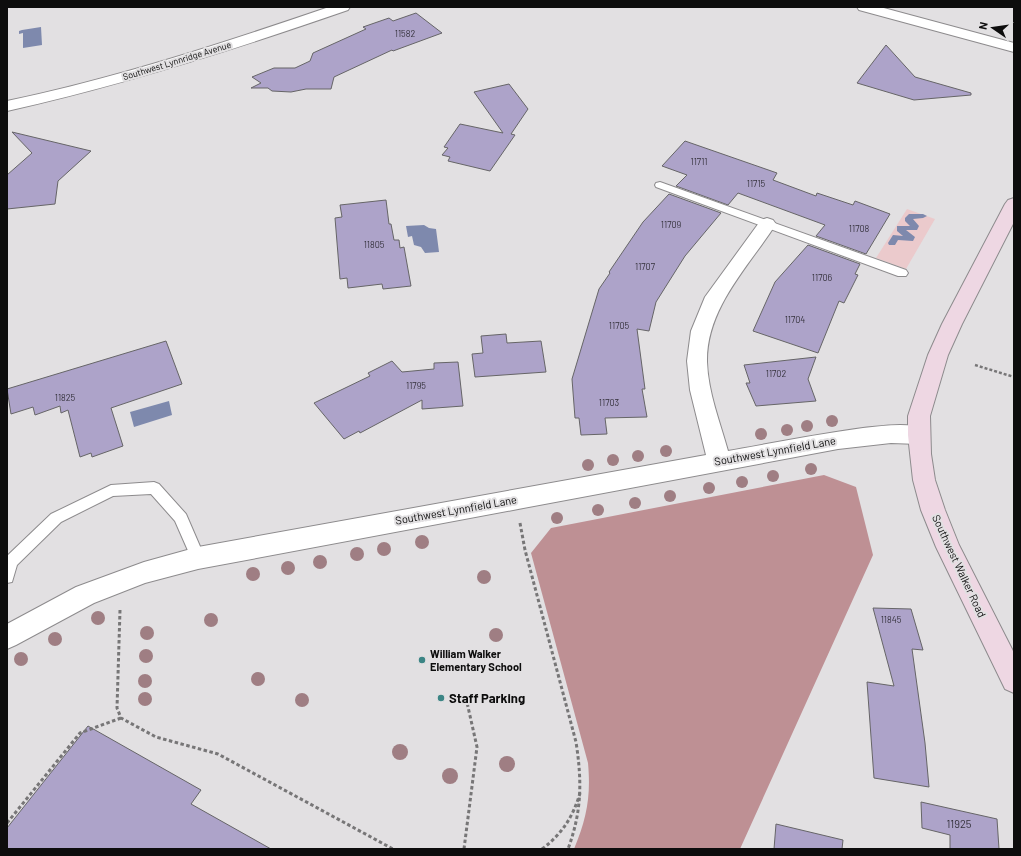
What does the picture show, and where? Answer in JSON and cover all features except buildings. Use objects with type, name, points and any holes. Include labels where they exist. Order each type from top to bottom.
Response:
[{"type":"main road","name":"Southwest Walker Road","points":[[1014,204],[938,354],[919,416],[920,454],[924,480],[933,510],[948,547],[1014,680]]},
{"type":"street","name":"Southwest Lynnridge Avenue","points":[[7,106],[52,97],[142,73],[343,7]]},
{"type":"street","points":[[864,7],[1014,48]]},
{"type":"street","points":[[719,461],[701,390],[697,361],[701,331],[712,302],[767,224]]},
{"type":"street","name":"Southwest Lynnfield Lane","points":[[7,637],[85,595],[144,573],[198,558],[856,437],[891,434],[919,435]]},
{"type":"lane","points":[[660,185],[902,273]]},
{"type":"lane","points":[[7,577],[10,562],[56,518],[111,491],[154,488],[181,518],[198,558]]},
{"type":"path","points":[[975,365],[1014,377]]},
{"type":"path","points":[[515,500],[525,550],[576,742],[581,774],[581,804],[576,831],[568,849]]},
{"type":"path","points":[[120,582],[117,708],[121,718],[156,737],[218,754],[393,849]]},
{"type":"path","points":[[464,849],[477,747],[466,698]]},
{"type":"path","points":[[7,823],[80,733],[121,718]]},
{"type":"path","points":[[542,849],[560,834],[569,823],[576,809],[581,790]]},
{"type":"shaded area","points":[[907,209],[935,219],[906,269],[876,258]]},
{"type":"shaded area","points":[[824,475],[856,487],[873,555],[740,849],[574,849],[587,807],[589,786],[588,763],[531,553],[551,528]]},
{"type":"water","points":[[41,27],[42,45],[23,48],[23,33],[19,34],[19,31]]},
{"type":"water","points":[[424,225],[429,228],[436,229],[439,252],[425,253],[421,247],[414,245],[412,236],[408,237],[406,226]]},
{"type":"water","points":[[169,401],[172,415],[134,427],[130,412]]},
{"type":"waterway","points":[[892,243],[896,237],[910,239],[911,237],[901,231],[900,228],[914,228],[915,226],[909,221],[909,218],[912,216],[923,216]]},
{"type":"place","name":"William Walker Elementary School","points":[[422,660]]},
{"type":"place","name":"Staff Parking","points":[[441,698]]}]
